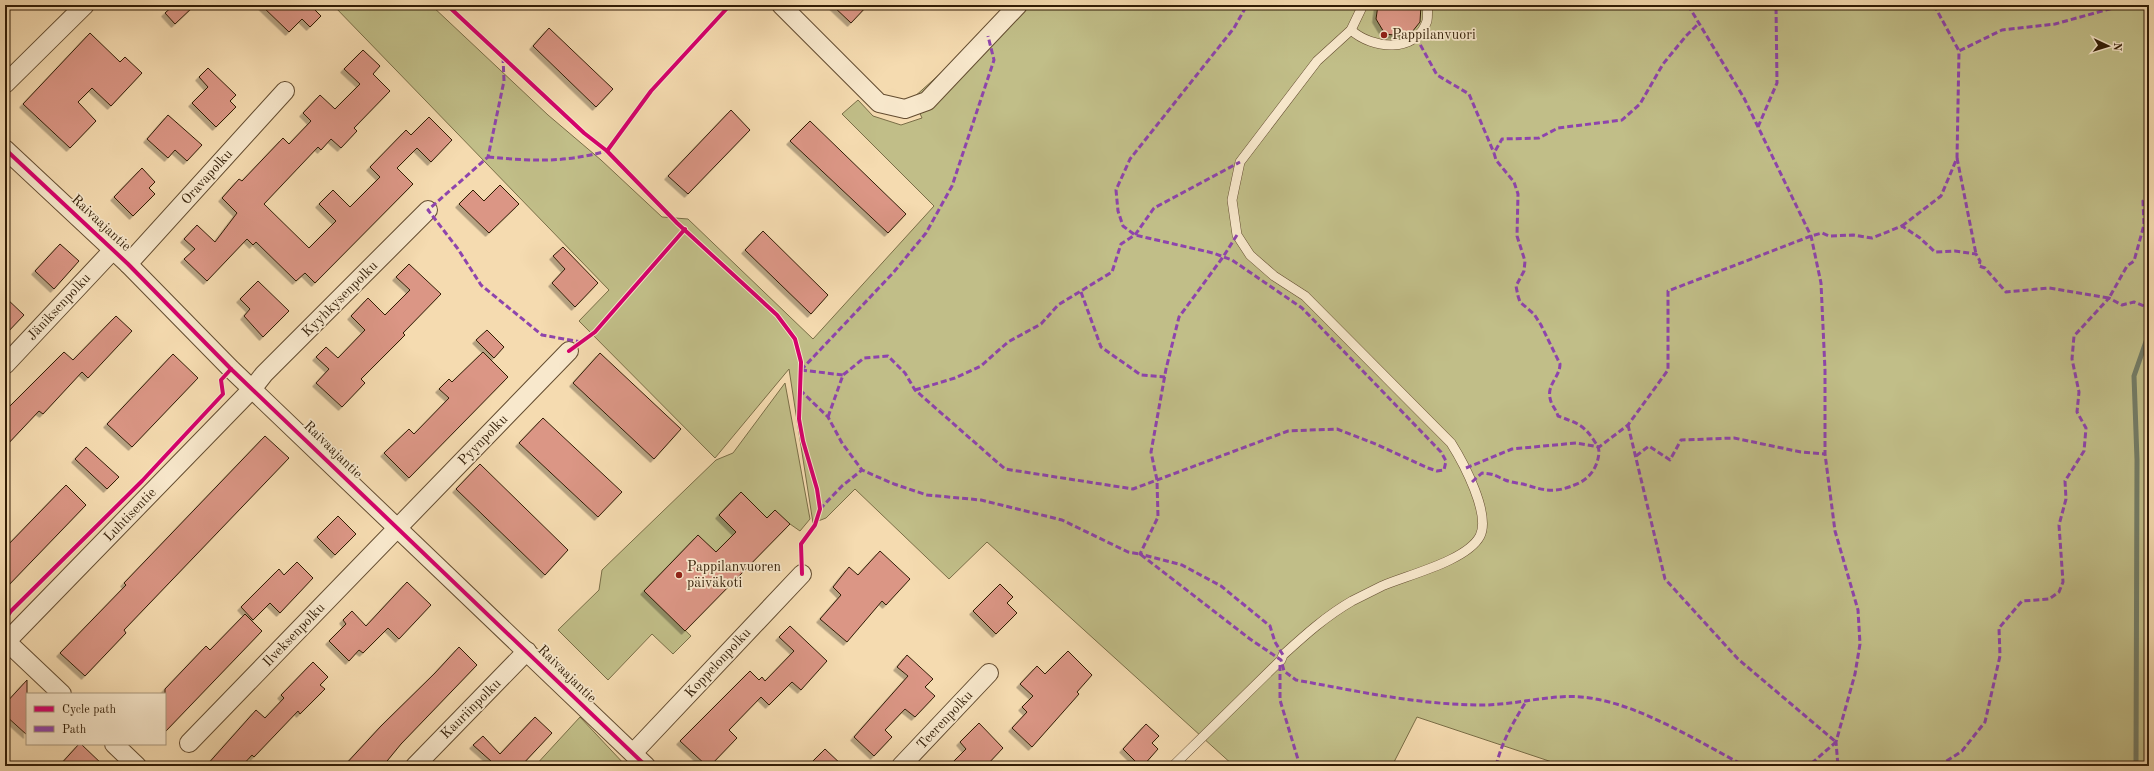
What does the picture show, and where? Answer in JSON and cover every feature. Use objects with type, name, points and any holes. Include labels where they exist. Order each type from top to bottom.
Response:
[{"type":"street","points":[[5,84],[85,5]]},
{"type":"street","points":[[781,5],[879,103],[905,109],[927,101],[1018,5]]},
{"type":"street","name":"Oravapolku","points":[[128,264],[285,91]]},
{"type":"street","name":"Raivaajantie","points":[[5,149],[128,264],[253,388],[646,766]]},
{"type":"street","name":"Kyyhkysenpolku","points":[[253,388],[264,374],[428,210]]},
{"type":"street","name":"Jäniksenpolku","points":[[5,365],[113,250]]},
{"type":"street","name":"Pyynpolku","points":[[398,528],[569,351]]},
{"type":"street","name":"Luhtisentie","points":[[6,640],[253,388]]},
{"type":"street","name":"Ilveksenpolku","points":[[189,743],[398,528]]},
{"type":"street","name":"Koppelonpolku","points":[[633,753],[802,574]]},
{"type":"street","points":[[6,640],[61,693]]},
{"type":"street","name":"Kauriinpolku","points":[[415,766],[527,652]]},
{"type":"street","name":"Teerenpolku","points":[[901,766],[989,673]]},
{"type":"street","points":[[115,745],[137,766]]},
{"type":"lane","points":[[1173,766],[1281,660],[1283,655],[1326,616],[1382,586],[1447,561],[1471,546],[1480,536],[1483,525],[1472,482],[1466,468],[1451,443],[1305,296],[1274,276],[1250,255],[1237,234],[1232,200],[1240,162],[1317,61],[1351,30],[1363,5]]},
{"type":"lane","points":[[1351,30],[1358,37],[1383,45],[1401,45],[1416,37],[1427,21],[1428,5]]},
{"type":"shaded area","points":[[333,5],[431,5],[548,115],[601,160],[662,217],[688,219],[813,339],[934,206],[842,114],[858,100],[873,116],[901,125],[922,118],[913,98],[1017,5],[2149,5],[2149,766],[1564,766],[1417,717],[1392,766],[1234,766],[987,542],[949,579],[855,489],[826,518],[813,523],[789,369],[715,458],[579,321],[609,290]]},
{"type":"shaded area","points":[[785,383],[810,519],[800,531],[790,524],[767,518],[741,492],[719,515],[736,532],[716,552],[698,536],[644,591],[691,636],[673,654],[652,634],[608,680],[558,630],[599,590],[602,570],[716,460],[733,453]]},
{"type":"shaded area","points":[[580,717],[626,766],[535,766]]},
{"type":"building","points":[[174,5],[195,5],[175,24],[165,13]]},
{"type":"building","points":[[261,5],[316,5],[313,8],[321,16],[310,27],[302,19],[289,32]]},
{"type":"building","points":[[832,5],[868,5],[851,23]]},
{"type":"building","points":[[1378,5],[1421,5],[1420,22],[1412,32],[1403,36],[1385,34],[1376,19]]},
{"type":"building","points":[[549,28],[613,89],[596,107],[533,46]]},
{"type":"building","points":[[90,33],[120,62],[125,57],[142,73],[111,106],[92,88],[78,102],[96,121],[70,148],[23,104]]},
{"type":"building","points":[[363,50],[380,66],[373,74],[390,91],[354,128],[357,131],[341,148],[331,139],[321,150],[318,147],[264,204],[309,248],[336,221],[319,204],[333,190],[350,207],[380,177],[370,167],[406,130],[411,135],[429,117],[452,140],[431,162],[417,148],[397,168],[413,184],[315,283],[305,273],[296,281],[256,242],[253,245],[247,239],[207,281],[184,259],[195,249],[184,239],[197,225],[215,242],[237,213],[222,198],[239,179],[242,181],[283,138],[289,144],[311,121],[303,113],[320,95],[335,109],[360,84],[344,69]]},
{"type":"building","points":[[208,68],[236,95],[230,101],[236,107],[216,127],[192,103],[208,87],[199,77]]},
{"type":"building","points":[[731,110],[750,130],[688,194],[668,176]]},
{"type":"building","points":[[168,115],[202,145],[187,161],[175,150],[168,158],[147,139]]},
{"type":"building","points":[[810,121],[906,214],[888,233],[790,141]]},
{"type":"building","points":[[142,168],[155,182],[149,188],[155,194],[133,216],[114,197]]},
{"type":"building","points":[[500,185],[519,204],[489,233],[459,204],[473,190],[484,201]]},
{"type":"building","points":[[763,231],[828,295],[811,314],[745,250]]},
{"type":"building","points":[[60,244],[79,261],[54,289],[35,271]]},
{"type":"building","points":[[563,247],[598,283],[575,307],[552,283],[565,269],[553,256]]},
{"type":"building","points":[[409,264],[441,294],[403,333],[405,335],[361,379],[365,383],[342,407],[316,383],[329,369],[316,357],[326,347],[338,358],[365,330],[351,316],[368,298],[385,315],[410,290],[396,277]]},
{"type":"building","points":[[258,281],[289,311],[263,337],[244,316],[250,309],[240,299]]},
{"type":"building","points":[[5,297],[24,315],[5,335]]},
{"type":"building","points":[[116,316],[132,331],[88,378],[82,372],[43,414],[39,411],[5,447],[5,411],[64,352],[73,360]]},
{"type":"building","points":[[487,330],[504,347],[494,358],[476,340]]},
{"type":"building","points":[[483,352],[508,377],[409,478],[384,453],[409,429],[414,434],[449,398],[439,389],[449,379],[452,382]]},
{"type":"building","points":[[600,353],[681,429],[654,459],[573,383]]},
{"type":"building","points":[[173,354],[198,378],[132,447],[107,424]]},
{"type":"building","points":[[543,418],[622,492],[598,517],[519,443]]},
{"type":"building","points":[[265,436],[289,458],[124,630],[126,633],[85,676],[60,653],[126,585],[124,583]]},
{"type":"building","points":[[86,447],[119,477],[107,489],[75,459]]},
{"type":"building","points":[[480,464],[568,550],[545,575],[456,489]]},
{"type":"building","points":[[66,485],[86,505],[5,589],[5,548]]},
{"type":"building","points":[[741,492],[767,518],[775,510],[790,524],[685,631],[644,591],[698,535],[716,552],[736,532],[719,515]]},
{"type":"building","points":[[338,516],[356,534],[335,555],[317,537]]},
{"type":"building","points":[[880,551],[910,579],[886,605],[882,601],[847,642],[820,619],[841,595],[833,587],[849,567],[858,575]]},
{"type":"building","points":[[297,562],[313,578],[280,613],[270,603],[253,620],[241,607],[279,569],[284,575]]},
{"type":"building","points":[[407,582],[431,605],[399,639],[388,628],[363,653],[359,650],[349,661],[329,641],[346,624],[343,620],[352,611],[366,626]]},
{"type":"building","points":[[1000,584],[1013,597],[1007,603],[1017,613],[996,634],[973,611]]},
{"type":"building","points":[[245,614],[262,631],[166,731],[165,689],[206,646],[210,650]]},
{"type":"building","points":[[790,626],[827,661],[801,690],[792,682],[769,705],[761,697],[729,730],[737,738],[710,766],[707,766],[680,741],[750,671],[759,680],[762,677],[765,681],[794,651],[779,637]]},
{"type":"building","points":[[459,647],[477,665],[401,744],[383,766],[344,766],[381,726]]},
{"type":"building","points":[[1068,651],[1092,675],[1077,692],[1079,694],[1032,747],[1012,728],[1027,712],[1022,707],[1033,696],[1020,684],[1037,666],[1045,674]]},
{"type":"building","points":[[907,655],[933,679],[925,687],[935,696],[915,717],[905,709],[885,730],[892,737],[874,756],[854,737],[908,676],[897,667]]},
{"type":"building","points":[[313,662],[328,677],[320,685],[325,689],[300,714],[298,711],[254,757],[252,755],[242,766],[206,766],[256,710],[265,718],[284,698],[281,695]]},
{"type":"building","points":[[27,680],[26,734],[5,715],[5,704]]},
{"type":"building","points":[[535,717],[552,733],[521,766],[488,766],[492,762],[473,745],[483,736],[500,754]]},
{"type":"building","points":[[979,723],[1003,748],[986,766],[949,766],[966,749],[960,742]]},
{"type":"building","points":[[1146,724],[1159,736],[1152,743],[1158,749],[1143,766],[1140,766],[1123,749]]},
{"type":"building","points":[[78,745],[82,745],[104,766],[59,766]]},
{"type":"building","points":[[825,749],[843,766],[808,766]]},
{"type":"waterway","points":[[2136,766],[2137,460],[2134,376],[2149,333]]},
{"type":"marked path","points":[[828,417],[843,375],[864,358],[888,356],[905,373],[915,390],[1005,469],[1133,489],[1288,431],[1337,429],[1378,445],[1428,468],[1437,471],[1444,470],[1446,461],[1441,452],[1302,308],[1232,260],[1213,253],[1135,235],[1123,226],[1118,211],[1116,190],[1130,159],[1234,28],[1247,5]]},
{"type":"marked path","points":[[1688,5],[1744,98],[1811,236],[1821,283],[1825,370],[1825,454],[1835,531],[1858,610],[1860,644],[1855,674],[1836,742],[1838,766]]},
{"type":"marked path","points":[[1758,127],[1777,83],[1776,5]]},
{"type":"marked path","points":[[1934,5],[1959,51]]},
{"type":"marked path","points":[[1902,226],[1941,196],[1957,158],[1959,51],[2002,30],[2055,24],[2124,5]]},
{"type":"marked path","points":[[1472,482],[1482,473],[1492,474],[1505,480],[1544,490],[1563,489],[1579,483],[1587,478],[1597,462],[1599,452],[1597,445],[1586,430],[1573,422],[1558,416],[1552,405],[1550,389],[1558,373],[1560,364],[1541,325],[1534,314],[1520,302],[1518,296],[1516,286],[1524,271],[1525,261],[1517,236],[1518,194],[1514,182],[1496,160],[1494,153],[1502,139],[1539,138],[1558,128],[1622,120],[1640,104],[1663,64],[1699,23]]},
{"type":"marked path","points":[[801,370],[893,273],[926,233],[952,186],[994,60],[988,36]]},
{"type":"marked path","points":[[1416,37],[1437,75],[1469,94],[1494,153]]},
{"type":"marked path","points":[[503,57],[504,81],[488,157],[428,210],[458,249],[481,285],[542,335],[581,342]]},
{"type":"marked path","points":[[488,157],[548,160],[576,158],[607,151]]},
{"type":"marked path","points":[[1957,158],[1976,254]]},
{"type":"marked path","points":[[915,390],[955,378],[981,366],[1008,342],[1041,324],[1058,305],[1112,272],[1121,244],[1135,235],[1154,208],[1240,162]]},
{"type":"marked path","points":[[1466,468],[1512,449],[1576,443],[1599,447],[1628,425],[1668,370],[1668,291],[1811,236],[1822,233],[1829,236],[1853,235],[1872,238],[1902,226],[1920,238],[1935,252],[1955,251],[1976,254],[1980,261],[1979,266],[1985,268],[2006,292],[2049,288],[2109,298],[2127,266],[2134,261],[2144,225],[2143,201],[2149,191]]},
{"type":"marked path","points":[[1237,235],[1223,257],[1179,317],[1166,369],[1151,452],[1157,480],[1158,517],[1140,554],[1182,565],[1221,586],[1270,626],[1275,642],[1283,655]]},
{"type":"marked path","points":[[1081,292],[1101,347],[1141,375],[1165,377]]},
{"type":"marked path","points":[[1939,766],[1962,751],[1985,722],[2000,656],[1999,628],[2022,601],[2049,599],[2059,592],[2063,582],[2059,525],[2066,499],[2065,481],[2084,451],[2086,428],[2077,412],[2079,392],[2072,359],[2074,336],[2109,298],[2122,305],[2134,302],[2149,308]]},
{"type":"marked path","points":[[801,370],[843,375]]},
{"type":"marked path","points":[[800,390],[828,417],[842,443],[862,470],[894,484],[927,495],[981,500],[1062,520],[1128,552],[1140,554],[1250,639],[1281,660],[1284,671],[1296,680],[1388,697],[1435,703],[1482,705],[1554,697],[1582,697],[1596,699],[1634,710],[1653,718],[1745,766]]},
{"type":"marked path","points":[[1628,425],[1665,579],[1738,659],[1836,742]]},
{"type":"marked path","points":[[1636,456],[1649,446],[1670,460],[1681,440],[1734,438],[1801,452],[1825,454]]},
{"type":"marked path","points":[[820,509],[842,486],[862,470]]},
{"type":"marked path","points":[[1280,665],[1280,700],[1300,766]]},
{"type":"marked path","points":[[1496,766],[1505,740],[1527,700]]},
{"type":"marked path","points":[[1803,766],[1812,763],[1836,742]]},
{"type":"cycle path","points":[[447,5],[584,133],[607,151],[677,223],[777,315],[795,339],[801,362],[799,419],[803,441],[817,489],[820,509],[815,525],[801,544],[802,574]]},
{"type":"cycle path","points":[[607,151],[651,91],[730,5]]},
{"type":"cycle path","points":[[5,149],[128,264],[231,369],[646,766]]},
{"type":"cycle path","points":[[569,351],[595,332],[685,229]]},
{"type":"cycle path","points":[[5,620],[11,611],[142,481],[223,394],[221,380],[231,369]]},
{"type":"place","name":"Pappilanvuori","points":[[1384,35]]},
{"type":"place","name":"Pappilanvuoren päiväkoti","points":[[679,575]]}]
